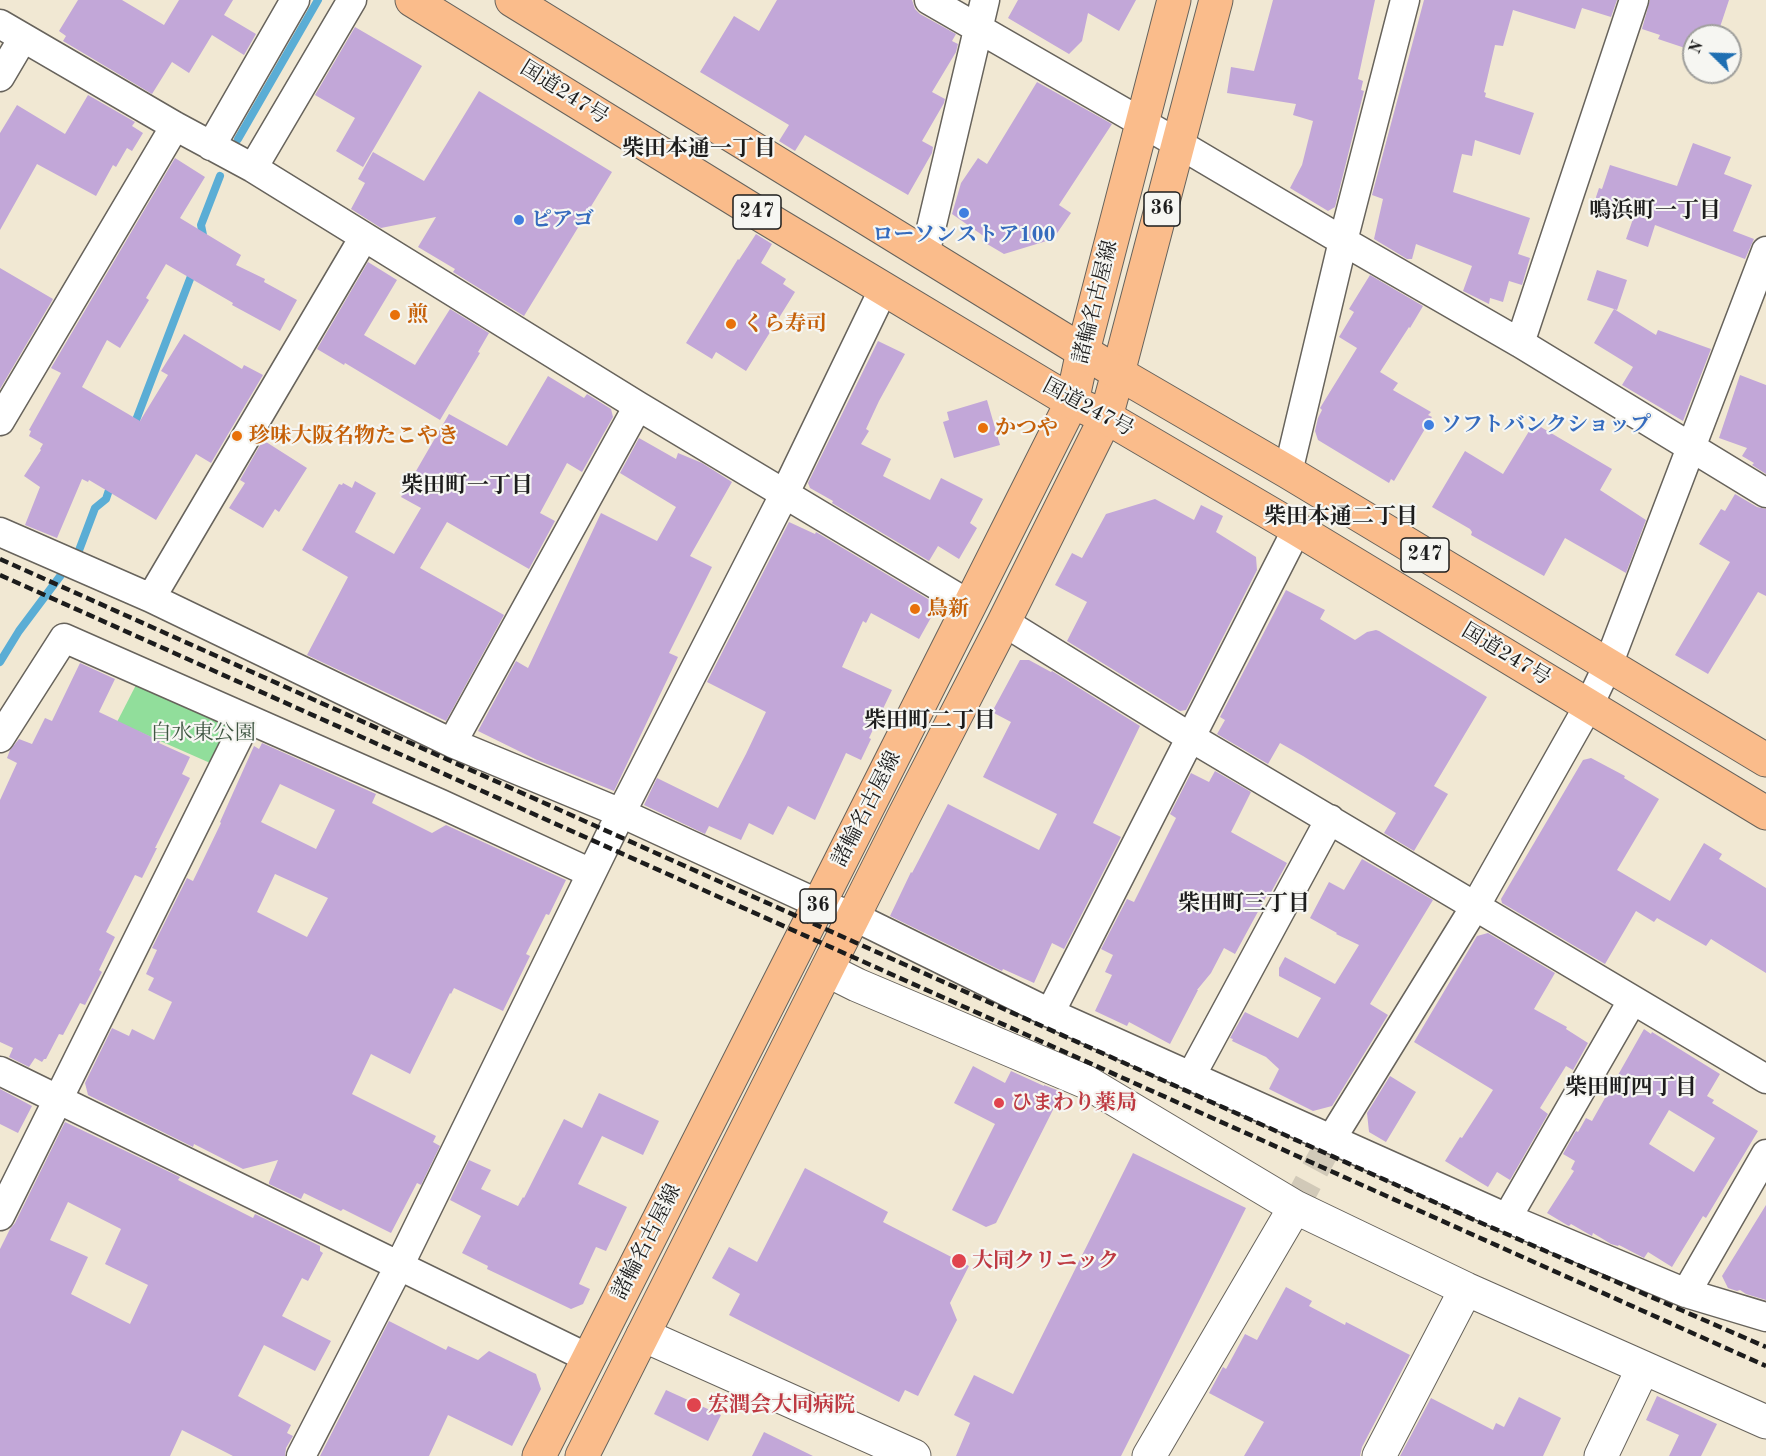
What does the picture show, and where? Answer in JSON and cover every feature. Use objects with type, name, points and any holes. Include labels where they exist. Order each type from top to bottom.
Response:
[{"type":"main road","name":"国道247号","points":[[412,0],[751,209],[1072,402],[1106,417],[1297,529],[1766,813]]},
{"type":"main road","name":"国道247号","points":[[512,0],[1118,373],[1288,472],[1766,760]]},
{"type":"main road","name":"諸輪名古屋線","points":[[539,1456],[1072,402],[1083,351],[1174,0]]},
{"type":"main road","name":"諸輪名古屋線","points":[[582,1456],[1106,417],[1216,0]]},
{"type":"street","points":[[211,146],[296,0]]},
{"type":"street","points":[[253,168],[352,0]]},
{"type":"street","points":[[929,0],[1520,343],[1766,493]]},
{"type":"street","points":[[925,254],[985,0]]},
{"type":"street","points":[[1288,472],[1342,241],[1405,0]]},
{"type":"street","points":[[1520,343],[1634,0]]},
{"type":"street","points":[[0,77],[12,31],[175,126],[253,168],[638,406],[970,605]]},
{"type":"street","points":[[0,421],[175,126]]},
{"type":"street","points":[[151,598],[364,237]]},
{"type":"street","points":[[1332,1138],[1476,905],[1589,705],[1608,665],[1766,251]]},
{"type":"street","points":[[301,1456],[399,1266],[621,813],[785,493],[884,288]]},
{"type":"street","points":[[452,742],[638,406]]},
{"type":"street","points":[[1050,1013],[1297,529]]},
{"type":"street","points":[[0,532],[151,598],[452,742],[621,813],[819,904],[853,916],[1050,1013],[1507,1218],[1686,1293],[1766,1317]]},
{"type":"street","points":[[1004,622],[1190,737],[1766,1079]]},
{"type":"street","points":[[0,738],[63,638],[441,804],[591,873]]},
{"type":"street","points":[[0,1216],[246,720]]},
{"type":"street","points":[[1191,1076],[1330,819]]},
{"type":"street","points":[[827,970],[857,985],[1086,1082],[1295,1207],[1466,1289],[1766,1422]]},
{"type":"street","points":[[1507,1218],[1632,1001]]},
{"type":"street","points":[[0,1071],[588,1358]]},
{"type":"street","points":[[1686,1293],[1766,1154]]},
{"type":"street","points":[[1149,1456],[1295,1207]]},
{"type":"street","points":[[1379,1456],[1466,1289]]},
{"type":"street","points":[[643,1335],[914,1456]]},
{"type":"street","points":[[1601,1456],[1643,1368]]},
{"type":"green space","name":"白水東公園","points":[[148,682],[236,729],[217,766],[117,722],[137,683]]},
{"type":"building","points":[[78,0],[122,0],[164,25],[179,0],[233,0],[224,15],[256,34],[244,55],[212,35],[189,73],[172,62],[152,94],[63,41],[66,36],[59,31]]},
{"type":"building","points":[[777,0],[912,0],[915,9],[920,14],[956,34],[952,41],[958,44],[956,52],[932,92],[945,99],[944,103],[922,141],[933,147],[932,153],[908,195],[805,135],[795,151],[779,141],[789,125],[700,72],[734,16],[759,31]]},
{"type":"building","points":[[1018,0],[1136,0],[1119,31],[1088,13],[1082,41],[1069,54],[1008,18]]},
{"type":"building","points":[[1273,0],[1375,0],[1358,79],[1363,81],[1361,90],[1364,91],[1335,207],[1328,211],[1290,188],[1302,165],[1313,121],[1293,115],[1296,104],[1227,93],[1231,67],[1254,71]]},
{"type":"building","points":[[1424,0],[1617,0],[1611,17],[1582,8],[1575,29],[1513,10],[1503,46],[1495,45],[1484,92],[1485,97],[1534,113],[1520,155],[1475,140],[1472,156],[1462,154],[1453,192],[1530,218],[1518,254],[1530,258],[1522,285],[1509,281],[1503,302],[1490,298],[1489,304],[1463,291],[1472,266],[1416,244],[1412,259],[1407,259],[1374,239],[1383,199],[1372,195]]},
{"type":"building","points":[[1650,0],[1729,0],[1721,24],[1682,24],[1682,47],[1658,39],[1660,35],[1642,29]]},
{"type":"building","points":[[355,27],[422,66],[363,167],[336,151],[355,118],[315,95]]},
{"type":"building","points":[[1037,82],[1112,124],[1059,205],[1071,213],[1053,239],[1004,254],[982,241],[985,237],[952,214],[961,183],[978,158],[987,164]]},
{"type":"building","points":[[479,91],[612,172],[524,316],[453,272],[455,269],[418,247],[436,217],[381,228],[351,209],[365,183],[358,179],[373,152],[424,181]]},
{"type":"building","points":[[88,95],[135,122],[132,126],[143,133],[132,151],[127,148],[116,167],[113,165],[96,196],[37,164],[0,230],[0,133],[17,105],[65,134]]},
{"type":"building","points":[[1693,143],[1731,157],[1724,174],[1752,185],[1733,231],[1754,239],[1745,259],[1655,225],[1648,247],[1626,239],[1633,219],[1593,206],[1599,188],[1602,189],[1610,165],[1677,186]]},
{"type":"building","points":[[175,158],[205,177],[180,218],[241,255],[236,265],[265,279],[264,282],[297,300],[280,331],[232,305],[233,303],[166,264],[146,298],[149,300],[120,348],[107,340],[82,387],[140,421],[168,375],[161,371],[184,334],[242,369],[244,365],[263,375],[211,463],[196,454],[156,520],[89,480],[88,482],[82,479],[57,538],[25,525],[40,487],[24,476],[43,444],[29,436],[31,431],[29,430],[61,373],[51,368]]},
{"type":"building","points":[[756,234],[772,244],[761,263],[786,279],[783,284],[795,292],[746,371],[716,352],[712,359],[686,343]]},
{"type":"building","points":[[368,262],[397,280],[364,335],[415,365],[450,309],[489,333],[478,352],[480,353],[440,420],[345,363],[344,365],[317,349]]},
{"type":"building","points":[[0,268],[53,299],[0,389]]},
{"type":"building","points":[[1597,270],[1627,280],[1617,310],[1587,300]]},
{"type":"building","points":[[1370,275],[1423,306],[1380,372],[1398,383],[1393,390],[1431,412],[1428,415],[1432,417],[1394,481],[1391,479],[1389,483],[1318,440],[1315,431],[1322,410],[1320,408],[1357,348],[1339,337],[1354,312],[1349,309]]},
{"type":"building","points":[[1614,309],[1656,335],[1658,330],[1711,349],[1683,421],[1622,385],[1633,367],[1594,343]]},
{"type":"building","points":[[878,341],[905,354],[879,401],[866,429],[869,431],[861,444],[891,459],[883,476],[930,500],[941,478],[983,499],[970,523],[977,528],[959,559],[938,546],[929,561],[832,503],[833,501],[810,488],[808,483]]},
{"type":"building","points":[[1740,375],[1766,385],[1766,474],[1742,456],[1747,448],[1719,438]]},
{"type":"building","points":[[548,376],[584,398],[587,394],[611,409],[613,417],[582,472],[567,463],[540,513],[555,521],[529,569],[447,522],[420,568],[504,615],[446,721],[307,655],[348,577],[302,550],[339,484],[343,483],[352,488],[355,481],[376,493],[355,532],[394,554],[421,508],[401,497],[449,414],[507,446]]},
{"type":"building","points":[[987,400],[1000,445],[954,458],[943,422],[949,420],[947,412]]},
{"type":"building","points":[[1534,423],[1612,469],[1600,490],[1646,520],[1626,573],[1565,538],[1544,576],[1471,535],[1470,529],[1432,507],[1465,451],[1503,474]]},
{"type":"building","points":[[639,438],[676,459],[678,453],[702,463],[732,482],[690,556],[712,567],[669,653],[678,657],[614,791],[537,760],[478,731],[516,661],[528,668],[601,513],[657,541],[676,507],[620,473]]},
{"type":"building","points":[[263,440],[307,468],[279,512],[275,509],[263,528],[229,508],[245,483],[240,480]]},
{"type":"building","points":[[1735,494],[1757,507],[1766,509],[1766,596],[1758,592],[1708,674],[1675,655],[1730,562],[1699,544],[1721,509],[1725,511]]},
{"type":"building","points":[[1155,499],[1194,520],[1201,505],[1223,516],[1216,532],[1256,557],[1257,570],[1186,710],[1180,711],[1067,641],[1087,602],[1055,585],[1072,553],[1082,558],[1106,514]]},
{"type":"building","points":[[789,522],[815,534],[816,532],[938,605],[919,639],[871,613],[866,623],[863,621],[842,667],[892,690],[861,760],[846,753],[815,820],[788,806],[773,835],[749,823],[741,840],[709,826],[705,834],[644,805],[657,778],[718,808],[746,754],[766,712],[707,682]]},
{"type":"building","points":[[1286,590],[1325,610],[1320,619],[1355,640],[1367,632],[1379,631],[1487,697],[1434,786],[1448,794],[1414,851],[1384,833],[1396,813],[1303,756],[1280,743],[1268,764],[1217,734],[1225,720],[1220,717]]},
{"type":"building","points":[[1020,660],[1029,660],[1052,671],[1140,726],[1093,823],[1121,837],[1064,949],[1052,943],[1034,983],[1003,969],[1002,971],[890,916],[948,804],[1039,850],[1057,814],[983,777],[1011,722],[992,712]]},
{"type":"building","points":[[80,663],[115,679],[99,712],[190,757],[182,774],[190,778],[142,878],[135,875],[106,932],[115,937],[99,970],[102,972],[85,1005],[80,1003],[63,1035],[59,1034],[46,1059],[42,1062],[35,1058],[29,1067],[9,1057],[13,1048],[0,1042],[0,800],[17,763],[7,758],[10,750],[19,739],[32,744],[45,718],[52,721]]},
{"type":"building","points":[[262,743],[376,794],[372,803],[432,833],[446,825],[566,880],[526,954],[530,956],[503,1011],[454,988],[410,1074],[371,1054],[352,1094],[436,1136],[433,1142],[440,1146],[421,1185],[417,1183],[391,1233],[304,1193],[301,1199],[269,1184],[278,1160],[243,1169],[88,1095],[85,1083],[112,1028],[129,1036],[132,1029],[154,1040],[172,1002],[148,990],[154,978],[146,974],[157,950],[152,948],[187,878],[193,881],[254,746],[259,749]],"holes":[[[280,784],[335,810],[316,849],[261,822]],[[275,874],[328,898],[307,937],[257,912]]]},
{"type":"building","points":[[1591,758],[1625,776],[1624,778],[1659,799],[1617,870],[1670,901],[1704,843],[1722,854],[1719,859],[1766,888],[1766,973],[1711,939],[1706,946],[1657,918],[1654,922],[1636,911],[1605,964],[1502,903],[1501,899],[1583,760]]},
{"type":"building","points":[[1215,771],[1251,792],[1231,832],[1287,863],[1235,954],[1224,948],[1211,973],[1197,990],[1170,1044],[1129,1022],[1127,1026],[1095,1011],[1112,975],[1105,972],[1113,955],[1101,949],[1127,899],[1134,902],[1176,818],[1170,814],[1191,773],[1209,782]]},
{"type":"building","points":[[1362,859],[1433,900],[1370,1004],[1388,1015],[1332,1106],[1313,1111],[1269,1089],[1279,1069],[1266,1057],[1230,1038],[1245,1012],[1298,1038],[1321,998],[1279,976],[1279,968],[1285,957],[1335,984],[1359,945],[1310,918],[1329,882],[1344,890]]},
{"type":"building","points":[[1488,933],[1555,973],[1534,1009],[1567,1027],[1566,1029],[1588,1043],[1573,1070],[1566,1066],[1540,1108],[1548,1114],[1510,1180],[1497,1172],[1488,1187],[1445,1161],[1493,1090],[1414,1042],[1477,936]]},
{"type":"building","points":[[1644,1029],[1720,1074],[1707,1096],[1714,1100],[1712,1103],[1758,1131],[1706,1218],[1703,1216],[1672,1267],[1648,1252],[1644,1258],[1619,1245],[1611,1244],[1593,1233],[1592,1236],[1571,1224],[1569,1226],[1547,1213],[1574,1171],[1571,1169],[1575,1161],[1563,1154],[1586,1118],[1592,1121]],"holes":[[[1669,1110],[1715,1138],[1694,1172],[1649,1144]]]},
{"type":"building","points":[[973,1066],[1005,1083],[1011,1071],[1062,1092],[996,1223],[986,1227],[952,1210],[995,1124],[954,1103]]},
{"type":"building","points":[[1390,1076],[1416,1092],[1386,1142],[1369,1132],[1367,1113]]},
{"type":"building","points":[[0,1089],[32,1106],[18,1133],[0,1124]]},
{"type":"building","points":[[599,1093],[659,1121],[643,1155],[602,1136],[578,1184],[627,1207],[606,1251],[596,1247],[579,1284],[590,1289],[583,1304],[571,1309],[487,1269],[488,1266],[462,1253],[481,1216],[450,1200],[469,1160],[491,1170],[481,1189],[518,1206],[564,1119],[582,1128]]},
{"type":"building","points":[[65,1122],[180,1177],[178,1180],[253,1218],[255,1214],[320,1246],[320,1251],[323,1253],[308,1281],[302,1278],[282,1316],[331,1341],[315,1371],[264,1345],[238,1396],[291,1425],[287,1433],[293,1436],[286,1448],[285,1456],[233,1456],[182,1430],[170,1456],[0,1456],[0,1249]],"holes":[[[68,1202],[121,1229],[105,1264],[148,1285],[130,1324],[71,1294],[88,1257],[50,1240]]]},
{"type":"building","points":[[1133,1153],[1246,1208],[1121,1456],[956,1456],[970,1423],[954,1415],[974,1375],[1013,1394]]},
{"type":"building","points":[[805,1168],[888,1212],[883,1222],[969,1266],[950,1303],[957,1320],[918,1396],[905,1390],[899,1402],[729,1315],[740,1294],[712,1278],[729,1247],[757,1262]]},
{"type":"building","points":[[1766,1205],[1766,1300],[1728,1288],[1722,1276]]},
{"type":"building","points":[[1286,1287],[1312,1301],[1309,1306],[1410,1355],[1362,1447],[1360,1456],[1244,1456],[1264,1422],[1209,1393],[1223,1367],[1226,1369],[1245,1334],[1257,1340]]},
{"type":"building","points":[[389,1321],[446,1350],[448,1346],[478,1360],[489,1351],[536,1374],[541,1389],[512,1446],[448,1415],[429,1456],[320,1456]]},
{"type":"building","points":[[666,1390],[721,1415],[708,1441],[654,1414]]},
{"type":"building","points":[[1657,1396],[1717,1424],[1701,1456],[1669,1456],[1679,1435],[1646,1420]]},
{"type":"building","points":[[1519,1397],[1561,1418],[1543,1456],[1400,1456],[1431,1398],[1493,1430],[1496,1423],[1504,1427]]},
{"type":"building","points":[[764,1432],[813,1456],[752,1456]]},
{"type":"waterway","points":[[238,139],[318,0]]},
{"type":"waterway","points":[[204,240],[201,225],[220,176]]},
{"type":"waterway","points":[[133,428],[193,271]]},
{"type":"waterway","points":[[75,557],[95,508],[106,499],[111,484]]},
{"type":"waterway","points":[[0,662],[19,631],[67,567]]},
{"type":"tunnel","points":[[1295,1207],[1332,1138]]},
{"type":"railway","points":[[0,559],[1479,1222],[1766,1347]]},
{"type":"railway","points":[[0,575],[1766,1366]]},
{"type":"place","name":"ローソンストア100","points":[[964,213]]},
{"type":"place","name":"ピアゴ","points":[[519,220]]},
{"type":"place","name":"煎","points":[[395,315]]},
{"type":"place","name":"くら寿司","points":[[731,324]]},
{"type":"place","name":"ソフトバンクショップ","points":[[1429,425]]},
{"type":"place","name":"かつや","points":[[983,428]]},
{"type":"place","name":"珍味大阪名物たこやき","points":[[237,436]]},
{"type":"place","name":"鳥新","points":[[915,609]]},
{"type":"place","name":"ひまわり薬局","points":[[999,1103]]},
{"type":"place","name":"大同クリニック","points":[[959,1261]]},
{"type":"place","name":"宏潤会大同病院","points":[[694,1405]]},
{"type":"district","name":"柴田本通一丁目","points":[[699,149]]},
{"type":"district","name":"鳴浜町一丁目","points":[[1655,211]]},
{"type":"district","name":"柴田町一丁目","points":[[467,486]]},
{"type":"district","name":"柴田本通二丁目","points":[[1341,517]]},
{"type":"district","name":"柴田町二丁目","points":[[930,721]]},
{"type":"district","name":"柴田町三丁目","points":[[1244,904]]},
{"type":"district","name":"柴田町四丁目","points":[[1631,1088]]}]
